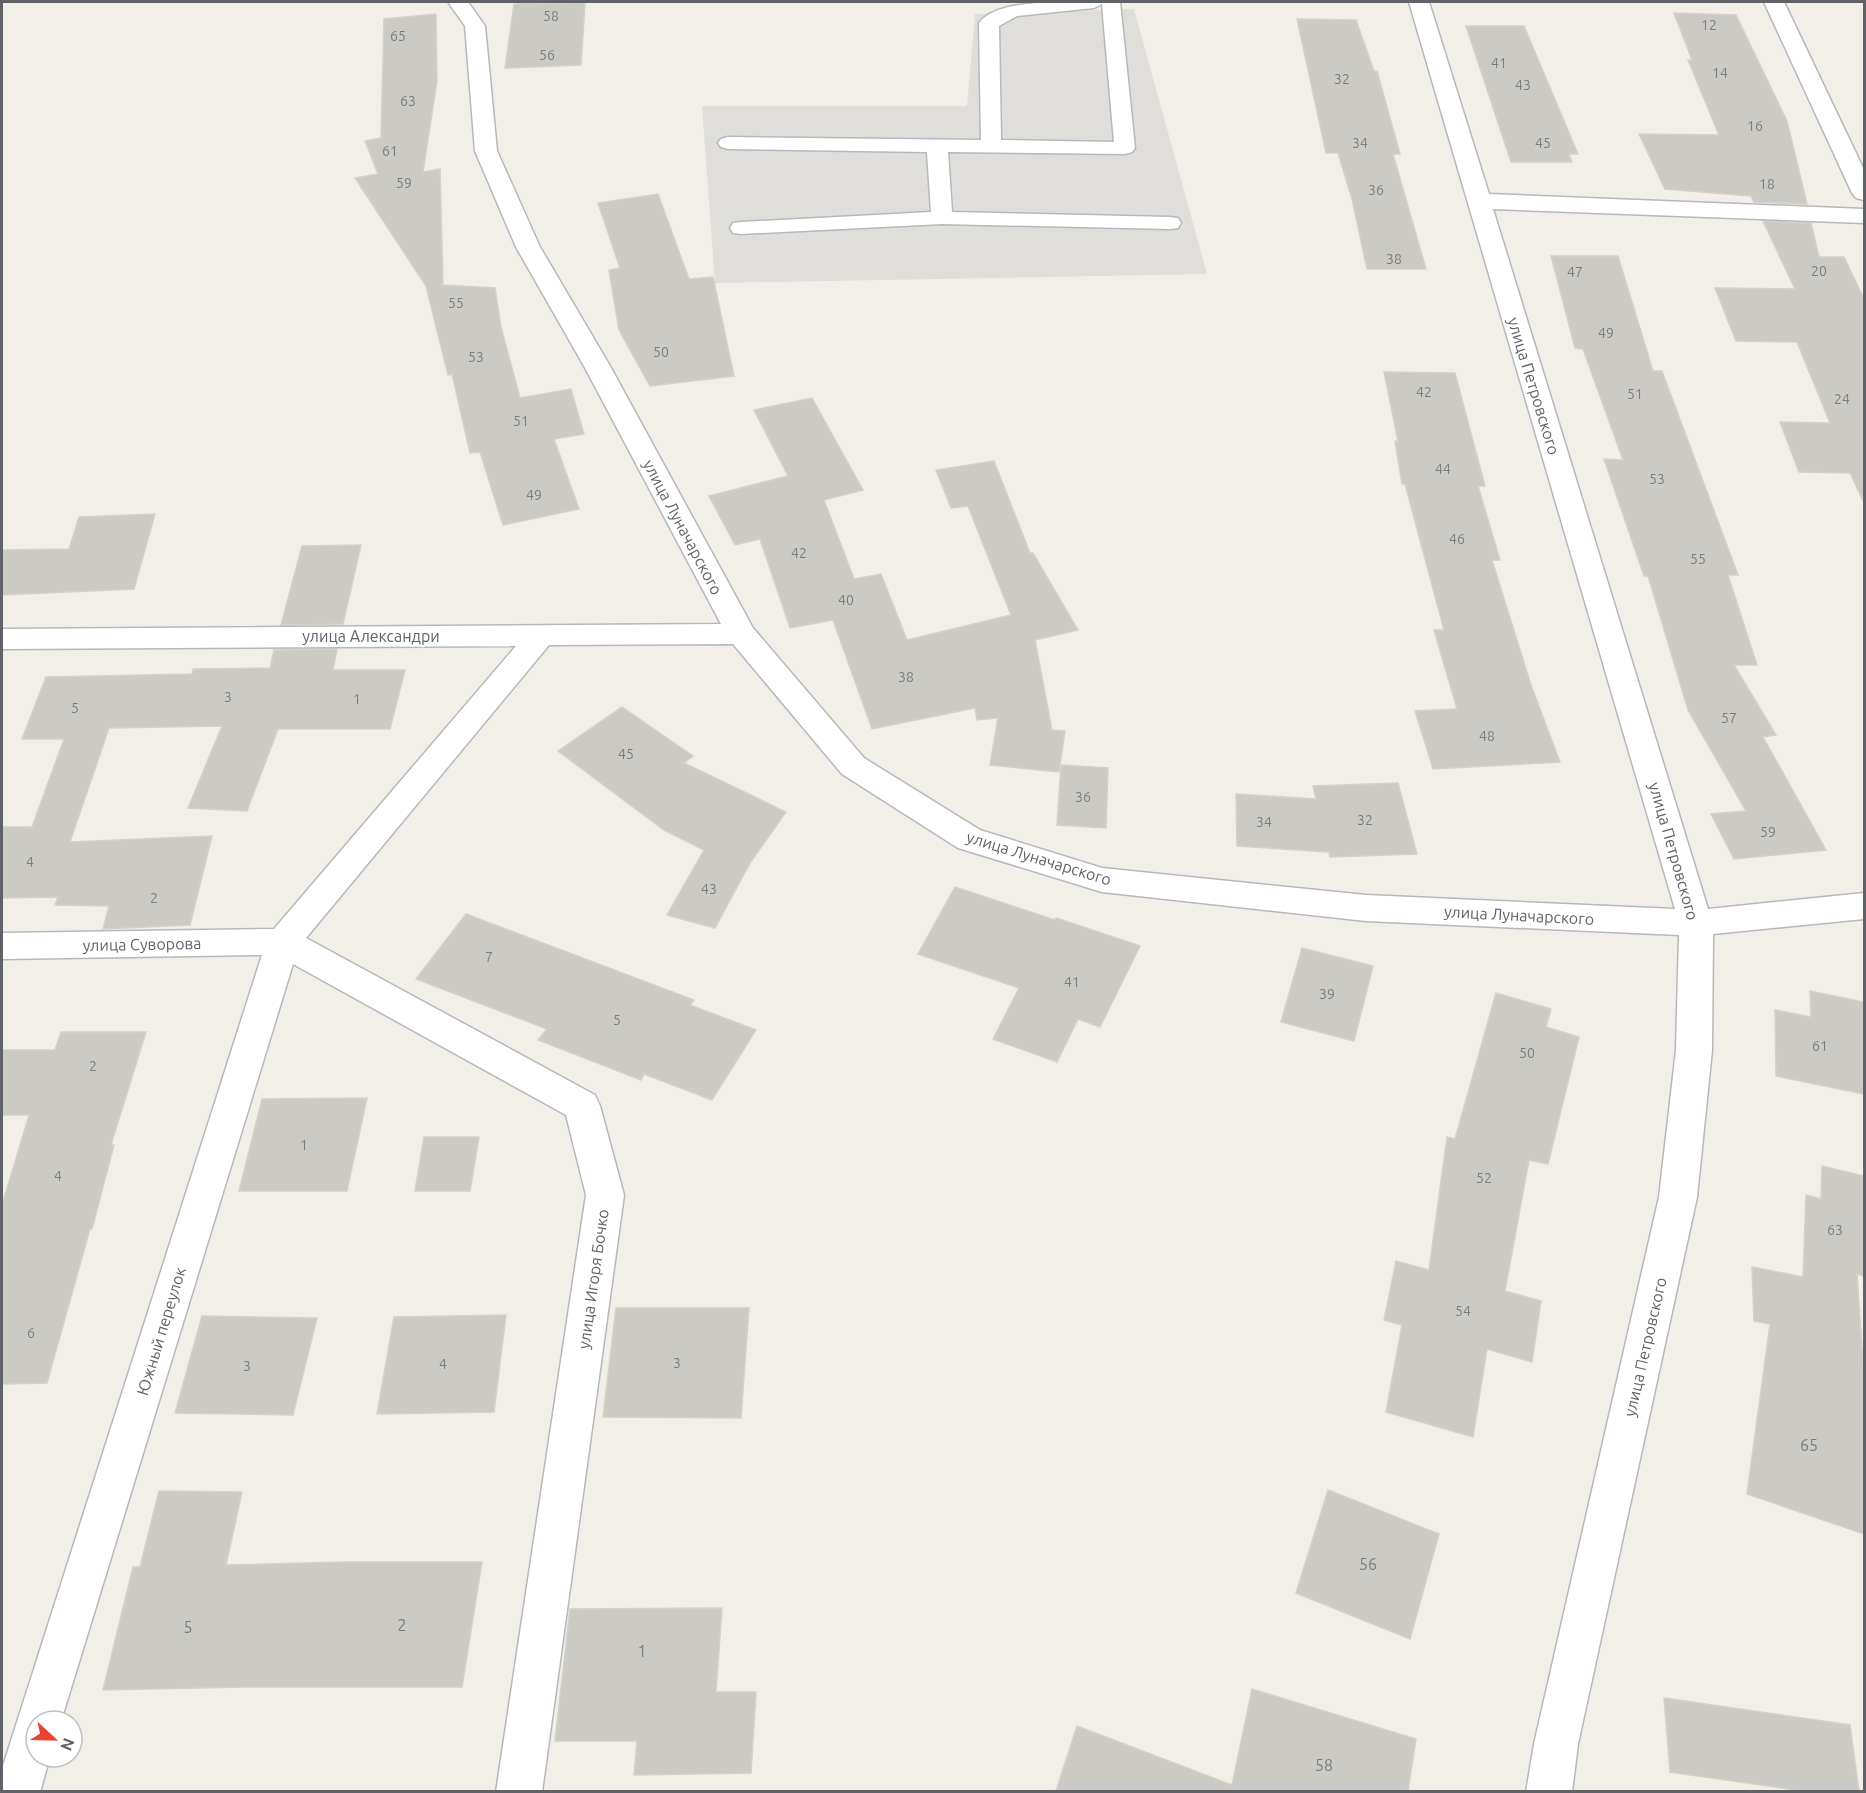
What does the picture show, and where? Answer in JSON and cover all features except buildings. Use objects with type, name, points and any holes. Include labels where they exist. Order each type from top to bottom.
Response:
[{"type":"street","name":"улица Луначарского","points":[[458,2],[475,26],[486,151],[528,247],[597,366],[741,634],[853,766],[969,839],[1102,880],[1366,908],[1696,923],[1864,906]]},
{"type":"street","name":"улица Петровского","points":[[1419,2],[1696,923],[1694,1050],[1678,1197],[1556,1744],[1549,1791]]},
{"type":"street","points":[[1774,2],[1864,193]]},
{"type":"street","points":[[1478,201],[1864,216]]},
{"type":"street","name":"улица Александри","points":[[2,639],[741,634]]},
{"type":"street","points":[[283,942],[541,635]]},
{"type":"street","name":"улица Суворова","points":[[2,946],[283,942]]},
{"type":"street","name":"Южный переулок","points":[[43,1709],[283,942]]},
{"type":"street","name":"улица Игоря Бочко","points":[[283,942],[582,1106],[605,1195],[519,1791]]},
{"type":"street","points":[[17,1791],[24,1769]]},
{"type":"lane","points":[[991,146],[989,23],[1013,11],[1094,2]]},
{"type":"lane","points":[[728,143],[1125,148],[1111,2]]},
{"type":"lane","points":[[937,145],[942,218]]},
{"type":"lane","points":[[741,228],[942,218],[1170,222]]},
{"type":"shaded area","points":[[1134,9],[1207,274],[715,283],[702,106],[967,106],[975,14]]}]
